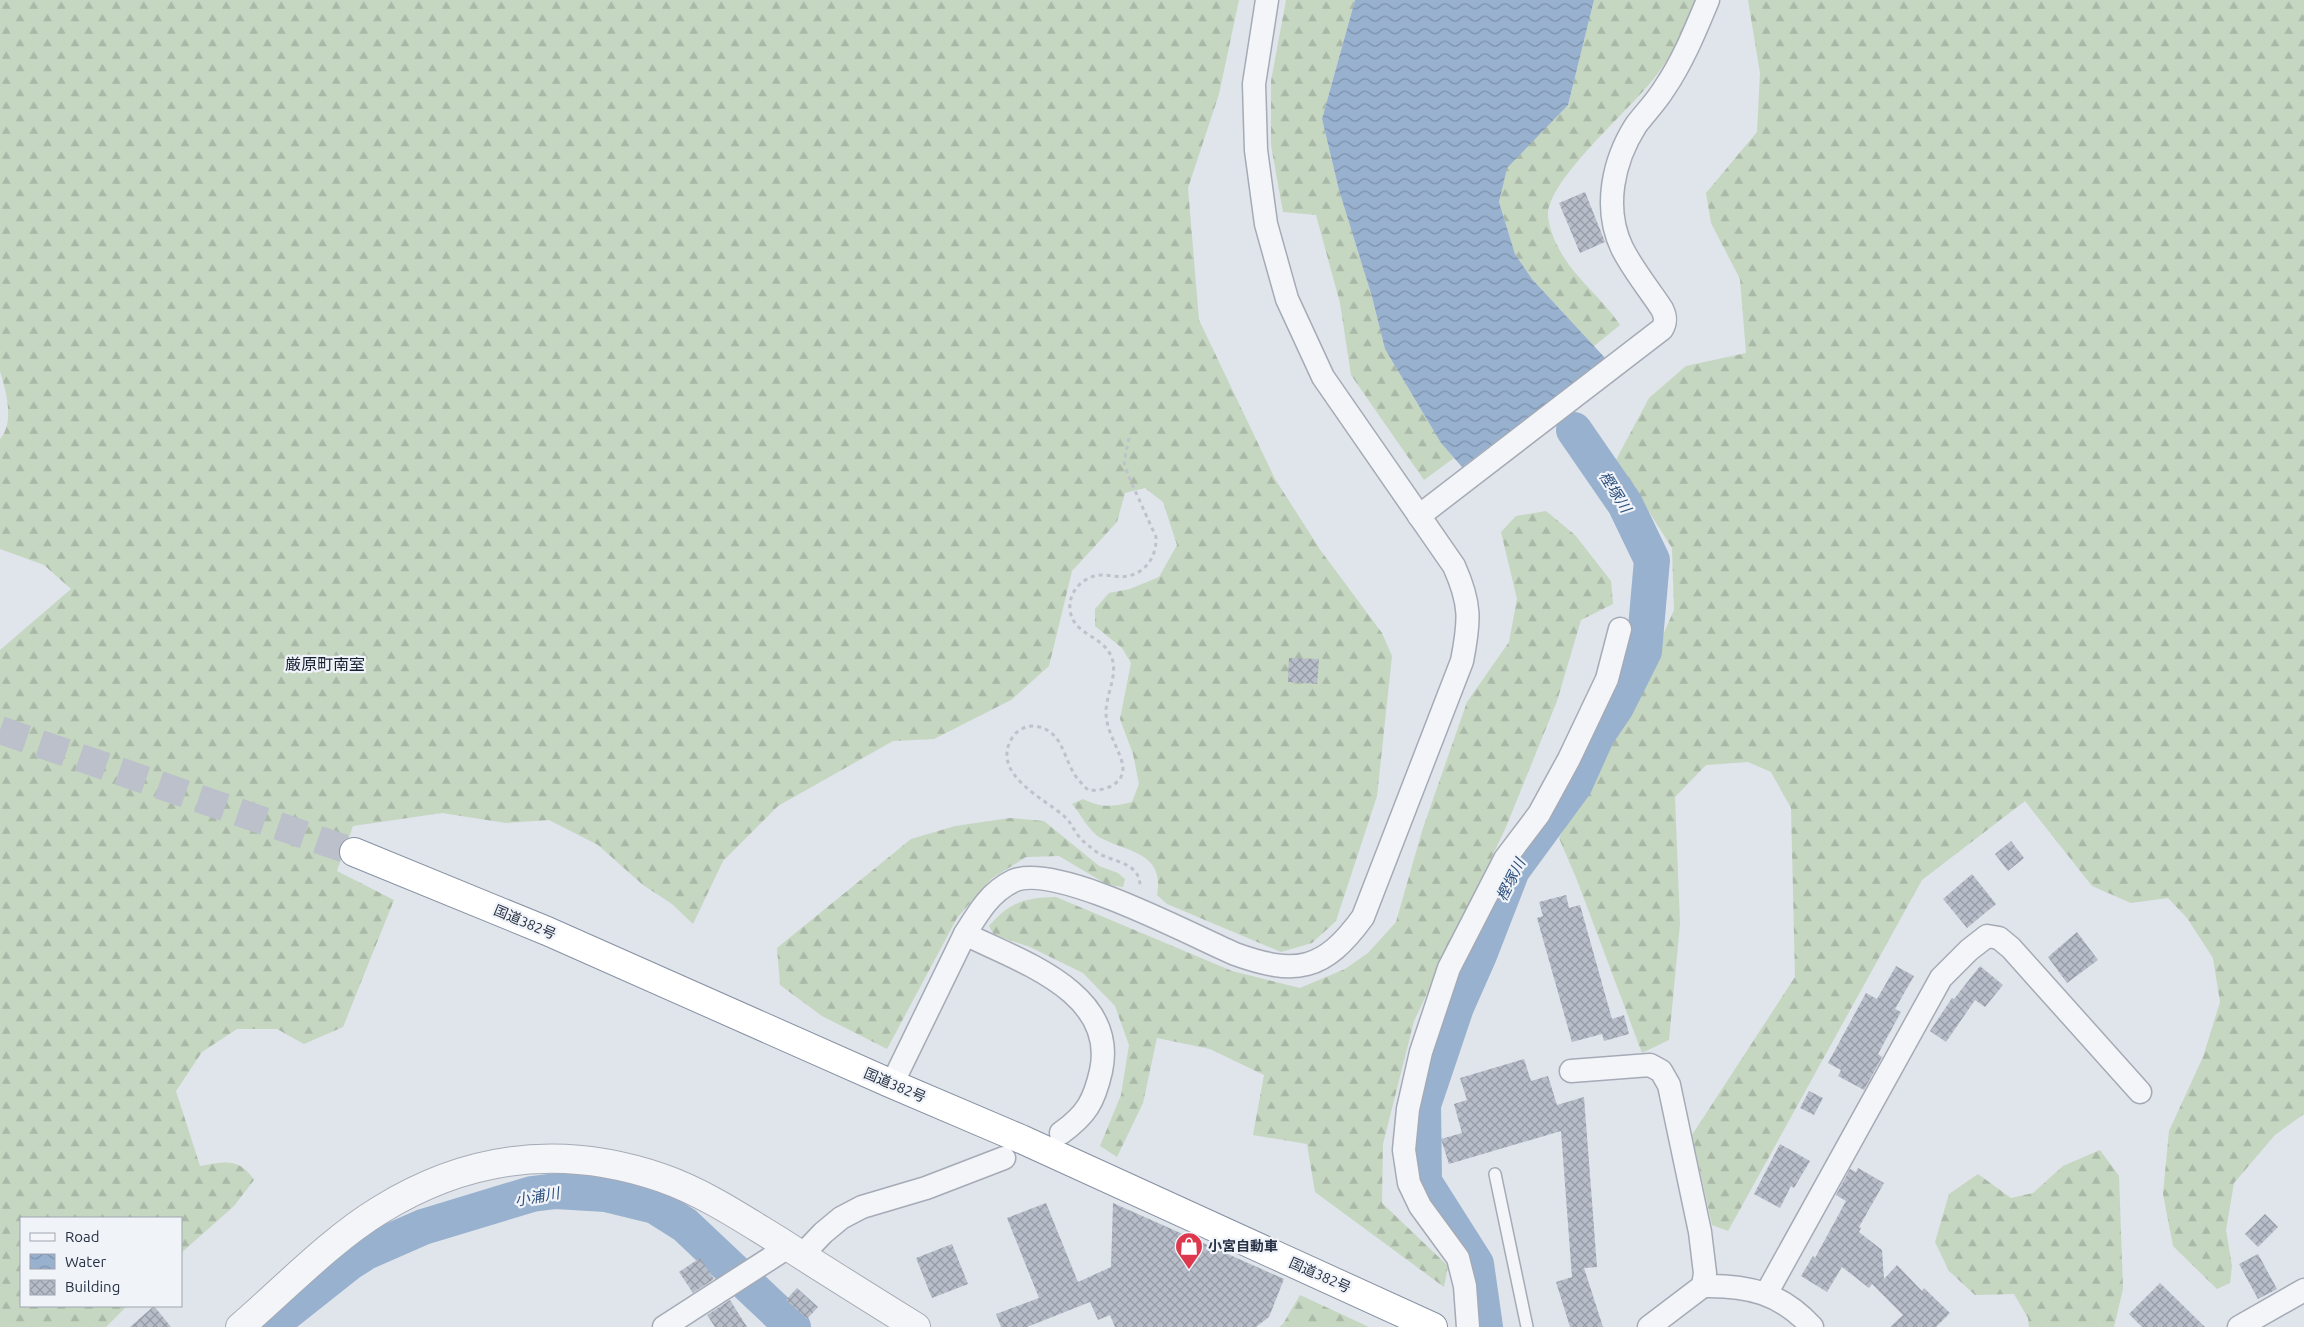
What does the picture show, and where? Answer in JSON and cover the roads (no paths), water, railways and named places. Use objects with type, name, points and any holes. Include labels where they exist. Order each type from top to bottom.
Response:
[{"type":"highway","name":"国道382号","points":[[354,852],[547,931],[1022,1140],[1433,1327]]},
{"type":"street","points":[[892,1084],[965,934],[978,912],[997,891],[1014,881],[1027,877],[1083,887],[1235,954],[1261,963],[1289,968],[1310,963],[1334,950],[1346,940],[1363,917],[1462,661],[1469,616],[1465,591],[1454,566],[1323,377],[1287,299],[1266,224],[1256,150],[1254,84],[1267,0]]},
{"type":"street","points":[[1419,516],[1662,329],[1665,324],[1666,316],[1622,248],[1614,221],[1612,199],[1615,170],[1621,152],[1637,125],[1664,89],[1688,48],[1708,0]]},
{"type":"street","points":[[1468,1327],[1465,1286],[1458,1258],[1420,1206],[1409,1182],[1404,1150],[1408,1109],[1421,1052],[1449,968],[1505,859],[1539,814],[1569,759],[1607,679],[1620,629]]},
{"type":"street","points":[[965,934],[1056,979],[1073,991],[1094,1022],[1102,1041],[1102,1065],[1097,1087],[1089,1109],[1061,1134]]},
{"type":"street","points":[[1766,1294],[1941,978],[1969,950],[1987,936],[2000,938],[2012,948],[2140,1092]]},
{"type":"street","points":[[1571,1071],[1650,1065],[1661,1071],[1666,1077],[1700,1232],[1705,1265],[1703,1286]]},
{"type":"street","points":[[664,1327],[753,1270],[795,1251],[862,1207],[926,1188],[1004,1158]]},
{"type":"street","points":[[240,1327],[328,1250],[380,1210],[431,1183],[477,1166],[507,1162],[566,1159],[600,1162],[640,1171],[697,1192],[916,1327]]},
{"type":"street","points":[[1649,1327],[1703,1286],[1747,1288],[1766,1294],[1782,1301],[1800,1313],[1812,1327]]},
{"type":"street","points":[[2239,1327],[2304,1290]]},
{"type":"lane","points":[[1494,1174],[1527,1327]]},
{"type":"water","points":[[1355,0],[1594,0],[1568,105],[1507,168],[1499,202],[1515,254],[1532,279],[1606,359],[1462,467],[1441,443],[1385,349],[1372,297],[1339,190],[1322,119]]},
{"type":"waterway","name":"樫塚川","points":[[1485,1327],[1476,1264],[1424,1182],[1423,1105],[1456,1007],[1479,955],[1512,870],[1575,784],[1597,735],[1616,707],[1644,651],[1652,560],[1625,504],[1574,430]]},
{"type":"waterway","name":"小浦川","points":[[268,1327],[349,1263],[366,1252],[423,1227],[532,1194],[556,1191],[606,1194],[655,1206],[685,1225],[793,1327]]},
{"type":"tunnel","points":[[0,730],[354,852]]},
{"type":"place","name":"小宮自動車","points":[[1189,1270]]},
{"type":"district","name":"厳原町南室","points":[[325,664]]}]
